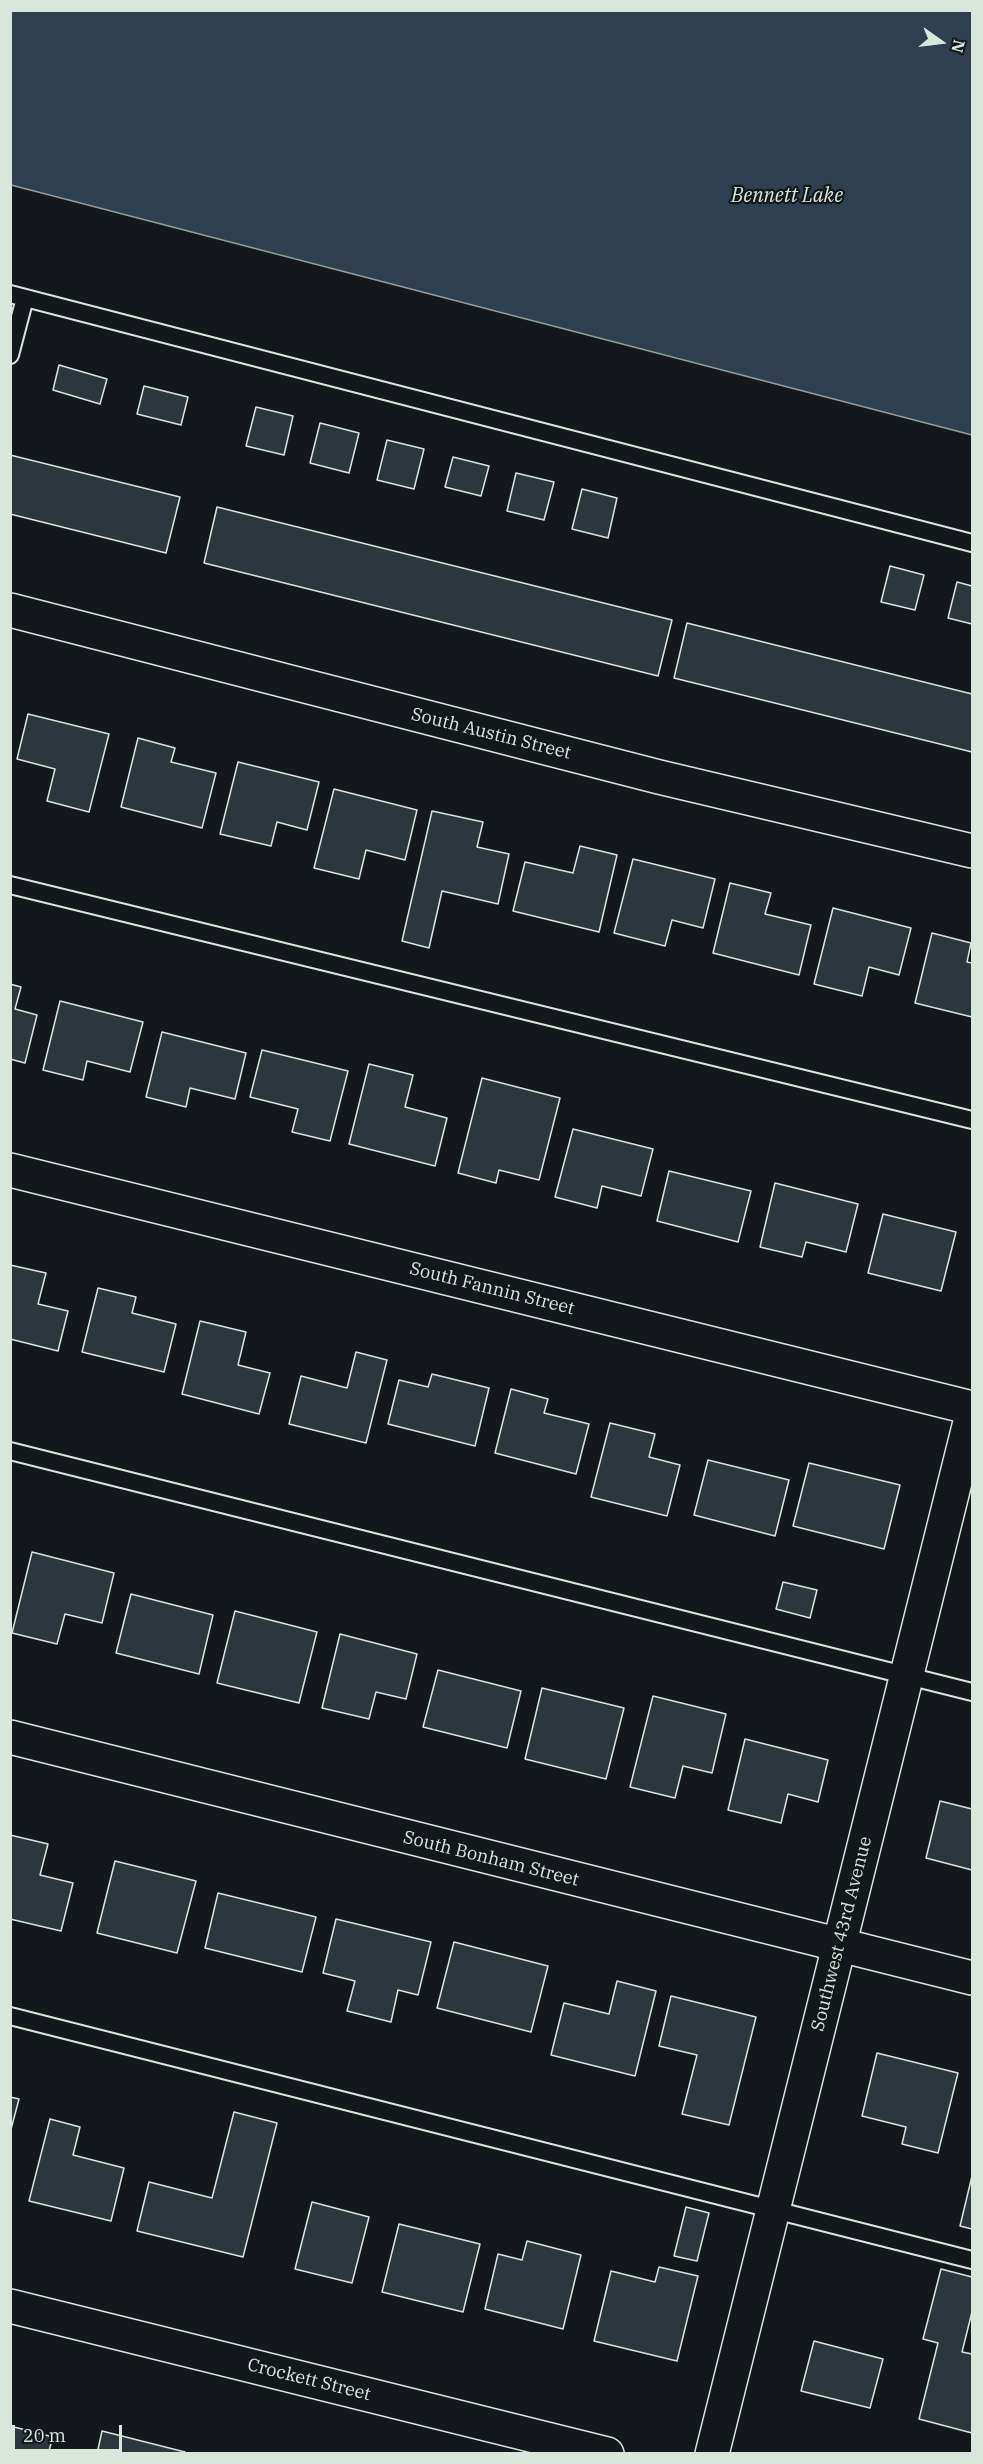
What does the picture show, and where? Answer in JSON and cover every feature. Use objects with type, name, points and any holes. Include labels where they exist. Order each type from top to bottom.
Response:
[{"type":"street","name":"South Austin Street","points":[[10,610],[659,777],[972,850]]},
{"type":"street","name":"South Fannin Street","points":[[10,1170],[972,1408]]},
{"type":"street","name":"Southwest 43rd Avenue","points":[[712,2454],[972,1414]]},
{"type":"street","name":"South Bonham Street","points":[[10,1737],[972,1978]]},
{"type":"street","name":"Crockett Street","points":[[10,2306],[607,2454]]},
{"type":"lane","points":[[10,355],[18,296],[972,543]]},
{"type":"lane","points":[[10,885],[972,1120]]},
{"type":"lane","points":[[10,1451],[972,1692]]},
{"type":"lane","points":[[10,2016],[972,2260]]},
{"type":"water","name":"Bennett Lake","points":[[10,11],[972,11],[972,435],[11,185]]},
{"type":"building","points":[[59,365],[107,379],[100,404],[53,390]]},
{"type":"building","points":[[144,386],[188,397],[181,425],[137,414]]},
{"type":"building","points":[[256,407],[293,416],[284,455],[246,446]]},
{"type":"building","points":[[320,423],[359,433],[349,473],[310,463]]},
{"type":"building","points":[[387,440],[424,449],[414,489],[377,480]]},
{"type":"building","points":[[10,455],[180,497],[166,553],[10,514]]},
{"type":"building","points":[[453,457],[489,466],[481,496],[445,487]]},
{"type":"building","points":[[516,473],[554,482],[544,520],[507,511]]},
{"type":"building","points":[[582,489],[617,498],[608,538],[572,529]]},
{"type":"building","points":[[217,507],[672,620],[658,676],[204,563]]},
{"type":"building","points":[[890,566],[924,575],[915,610],[881,602]]},
{"type":"building","points":[[957,582],[972,586],[972,624],[948,618]]},
{"type":"building","points":[[687,623],[972,694],[972,752],[674,678]]},
{"type":"building","points":[[28,714],[109,734],[89,812],[47,801],[55,769],[17,759]]},
{"type":"building","points":[[138,738],[175,748],[171,762],[216,773],[202,828],[121,807]]},
{"type":"building","points":[[238,762],[319,782],[307,830],[277,822],[271,846],[220,834]]},
{"type":"building","points":[[334,789],[417,810],[405,860],[366,850],[359,879],[314,868]]},
{"type":"building","points":[[432,811],[483,822],[477,847],[509,854],[498,904],[442,891],[429,948],[402,941]]},
{"type":"building","points":[[580,846],[617,855],[599,932],[513,911],[525,862],[573,873]]},
{"type":"building","points":[[633,859],[715,879],[703,928],[672,920],[665,946],[614,933]]},
{"type":"building","points":[[730,883],[771,893],[765,914],[811,925],[799,975],[713,953]]},
{"type":"building","points":[[833,908],[911,928],[899,975],[869,967],[862,996],[814,984]]},
{"type":"building","points":[[932,933],[971,943],[967,962],[972,963],[972,1017],[915,1003]]},
{"type":"building","points":[[10,984],[21,987],[15,1009],[37,1015],[25,1063],[10,1059]]},
{"type":"building","points":[[60,1001],[143,1022],[130,1072],[87,1061],[83,1080],[43,1070]]},
{"type":"building","points":[[162,1032],[246,1053],[235,1099],[190,1088],[186,1107],[146,1097]]},
{"type":"building","points":[[262,1050],[348,1071],[330,1141],[292,1132],[298,1109],[250,1097]]},
{"type":"building","points":[[369,1064],[413,1075],[405,1107],[447,1118],[435,1166],[349,1144]]},
{"type":"building","points":[[482,1078],[560,1098],[539,1180],[499,1170],[496,1183],[458,1173]]},
{"type":"building","points":[[573,1129],[653,1149],[641,1196],[602,1186],[597,1208],[555,1197]]},
{"type":"building","points":[[669,1171],[751,1191],[738,1242],[657,1221]]},
{"type":"building","points":[[775,1183],[858,1204],[846,1252],[806,1242],[802,1257],[760,1247]]},
{"type":"building","points":[[883,1214],[956,1232],[941,1291],[868,1273]]},
{"type":"building","points":[[10,1265],[46,1273],[38,1304],[68,1311],[58,1351],[10,1339]]},
{"type":"building","points":[[98,1288],[136,1297],[132,1313],[176,1324],[164,1372],[82,1352]]},
{"type":"building","points":[[200,1321],[246,1332],[238,1365],[270,1373],[259,1414],[182,1394]]},
{"type":"building","points":[[356,1352],[387,1360],[366,1443],[289,1424],[301,1376],[347,1388]]},
{"type":"building","points":[[432,1374],[489,1388],[475,1446],[388,1424],[399,1380],[428,1387]]},
{"type":"building","points":[[511,1389],[548,1399],[544,1413],[589,1424],[576,1474],[495,1453]]},
{"type":"building","points":[[610,1423],[655,1434],[649,1457],[680,1465],[667,1516],[591,1497]]},
{"type":"building","points":[[708,1460],[789,1480],[775,1536],[694,1515]]},
{"type":"building","points":[[809,1463],[900,1485],[884,1549],[793,1526]]},
{"type":"building","points":[[32,1552],[114,1573],[102,1623],[65,1614],[57,1644],[12,1633]]},
{"type":"building","points":[[783,1582],[817,1590],[810,1618],[776,1609]]},
{"type":"building","points":[[131,1594],[213,1615],[199,1674],[116,1653]]},
{"type":"building","points":[[235,1611],[317,1632],[299,1703],[217,1683]]},
{"type":"building","points":[[340,1634],[417,1654],[406,1699],[376,1692],[369,1719],[322,1708]]},
{"type":"building","points":[[438,1670],[521,1691],[507,1748],[423,1727]]},
{"type":"building","points":[[542,1688],[624,1708],[606,1779],[525,1759]]},
{"type":"building","points":[[653,1696],[726,1714],[712,1773],[683,1766],[675,1798],[630,1787]]},
{"type":"building","points":[[745,1739],[828,1760],[818,1802],[788,1794],[781,1823],[728,1810]]},
{"type":"building","points":[[940,1801],[972,1809],[972,1870],[926,1858]]},
{"type":"building","points":[[10,1835],[48,1844],[40,1875],[73,1883],[61,1931],[10,1919]]},
{"type":"building","points":[[115,1861],[196,1881],[177,1953],[97,1933]]},
{"type":"building","points":[[218,1893],[316,1917],[302,1972],[205,1948]]},
{"type":"building","points":[[336,1919],[431,1942],[418,1995],[398,1990],[391,2022],[347,2011],[355,1981],[323,1973]]},
{"type":"building","points":[[454,1942],[548,1966],[531,2032],[437,2008]]},
{"type":"building","points":[[617,1981],[656,1991],[635,2076],[551,2055],[564,2003],[609,2014]]},
{"type":"building","points":[[671,1996],[756,2017],[729,2125],[682,2114],[697,2055],[659,2046]]},
{"type":"building","points":[[877,2053],[958,2073],[938,2153],[902,2144],[906,2127],[862,2116]]},
{"type":"building","points":[[10,2097],[19,2099],[10,2133]]},
{"type":"building","points":[[234,2112],[277,2123],[243,2257],[137,2231],[149,2182],[212,2198]]},
{"type":"building","points":[[50,2119],[80,2127],[73,2155],[124,2168],[111,2221],[29,2201]]},
{"type":"building","points":[[972,2176],[972,2229],[960,2226]]},
{"type":"building","points":[[312,2202],[369,2217],[352,2283],[295,2269]]},
{"type":"building","points":[[686,2207],[709,2213],[697,2261],[674,2256]]},
{"type":"building","points":[[399,2224],[480,2244],[463,2312],[382,2292]]},
{"type":"building","points":[[527,2241],[581,2255],[563,2329],[485,2309],[498,2254],[522,2260]]},
{"type":"building","points":[[659,2267],[698,2276],[677,2361],[594,2341],[611,2271],[655,2282]]},
{"type":"building","points":[[941,2269],[972,2277],[972,2312],[962,2352],[972,2354],[972,2433],[919,2419],[938,2343],[923,2339]]},
{"type":"building","points":[[814,2341],[883,2359],[870,2408],[801,2391]]},
{"type":"building","points":[[10,2426],[53,2437],[48,2454],[10,2454]]},
{"type":"building","points":[[102,2431],[185,2452],[184,2454],[97,2454]]}]
